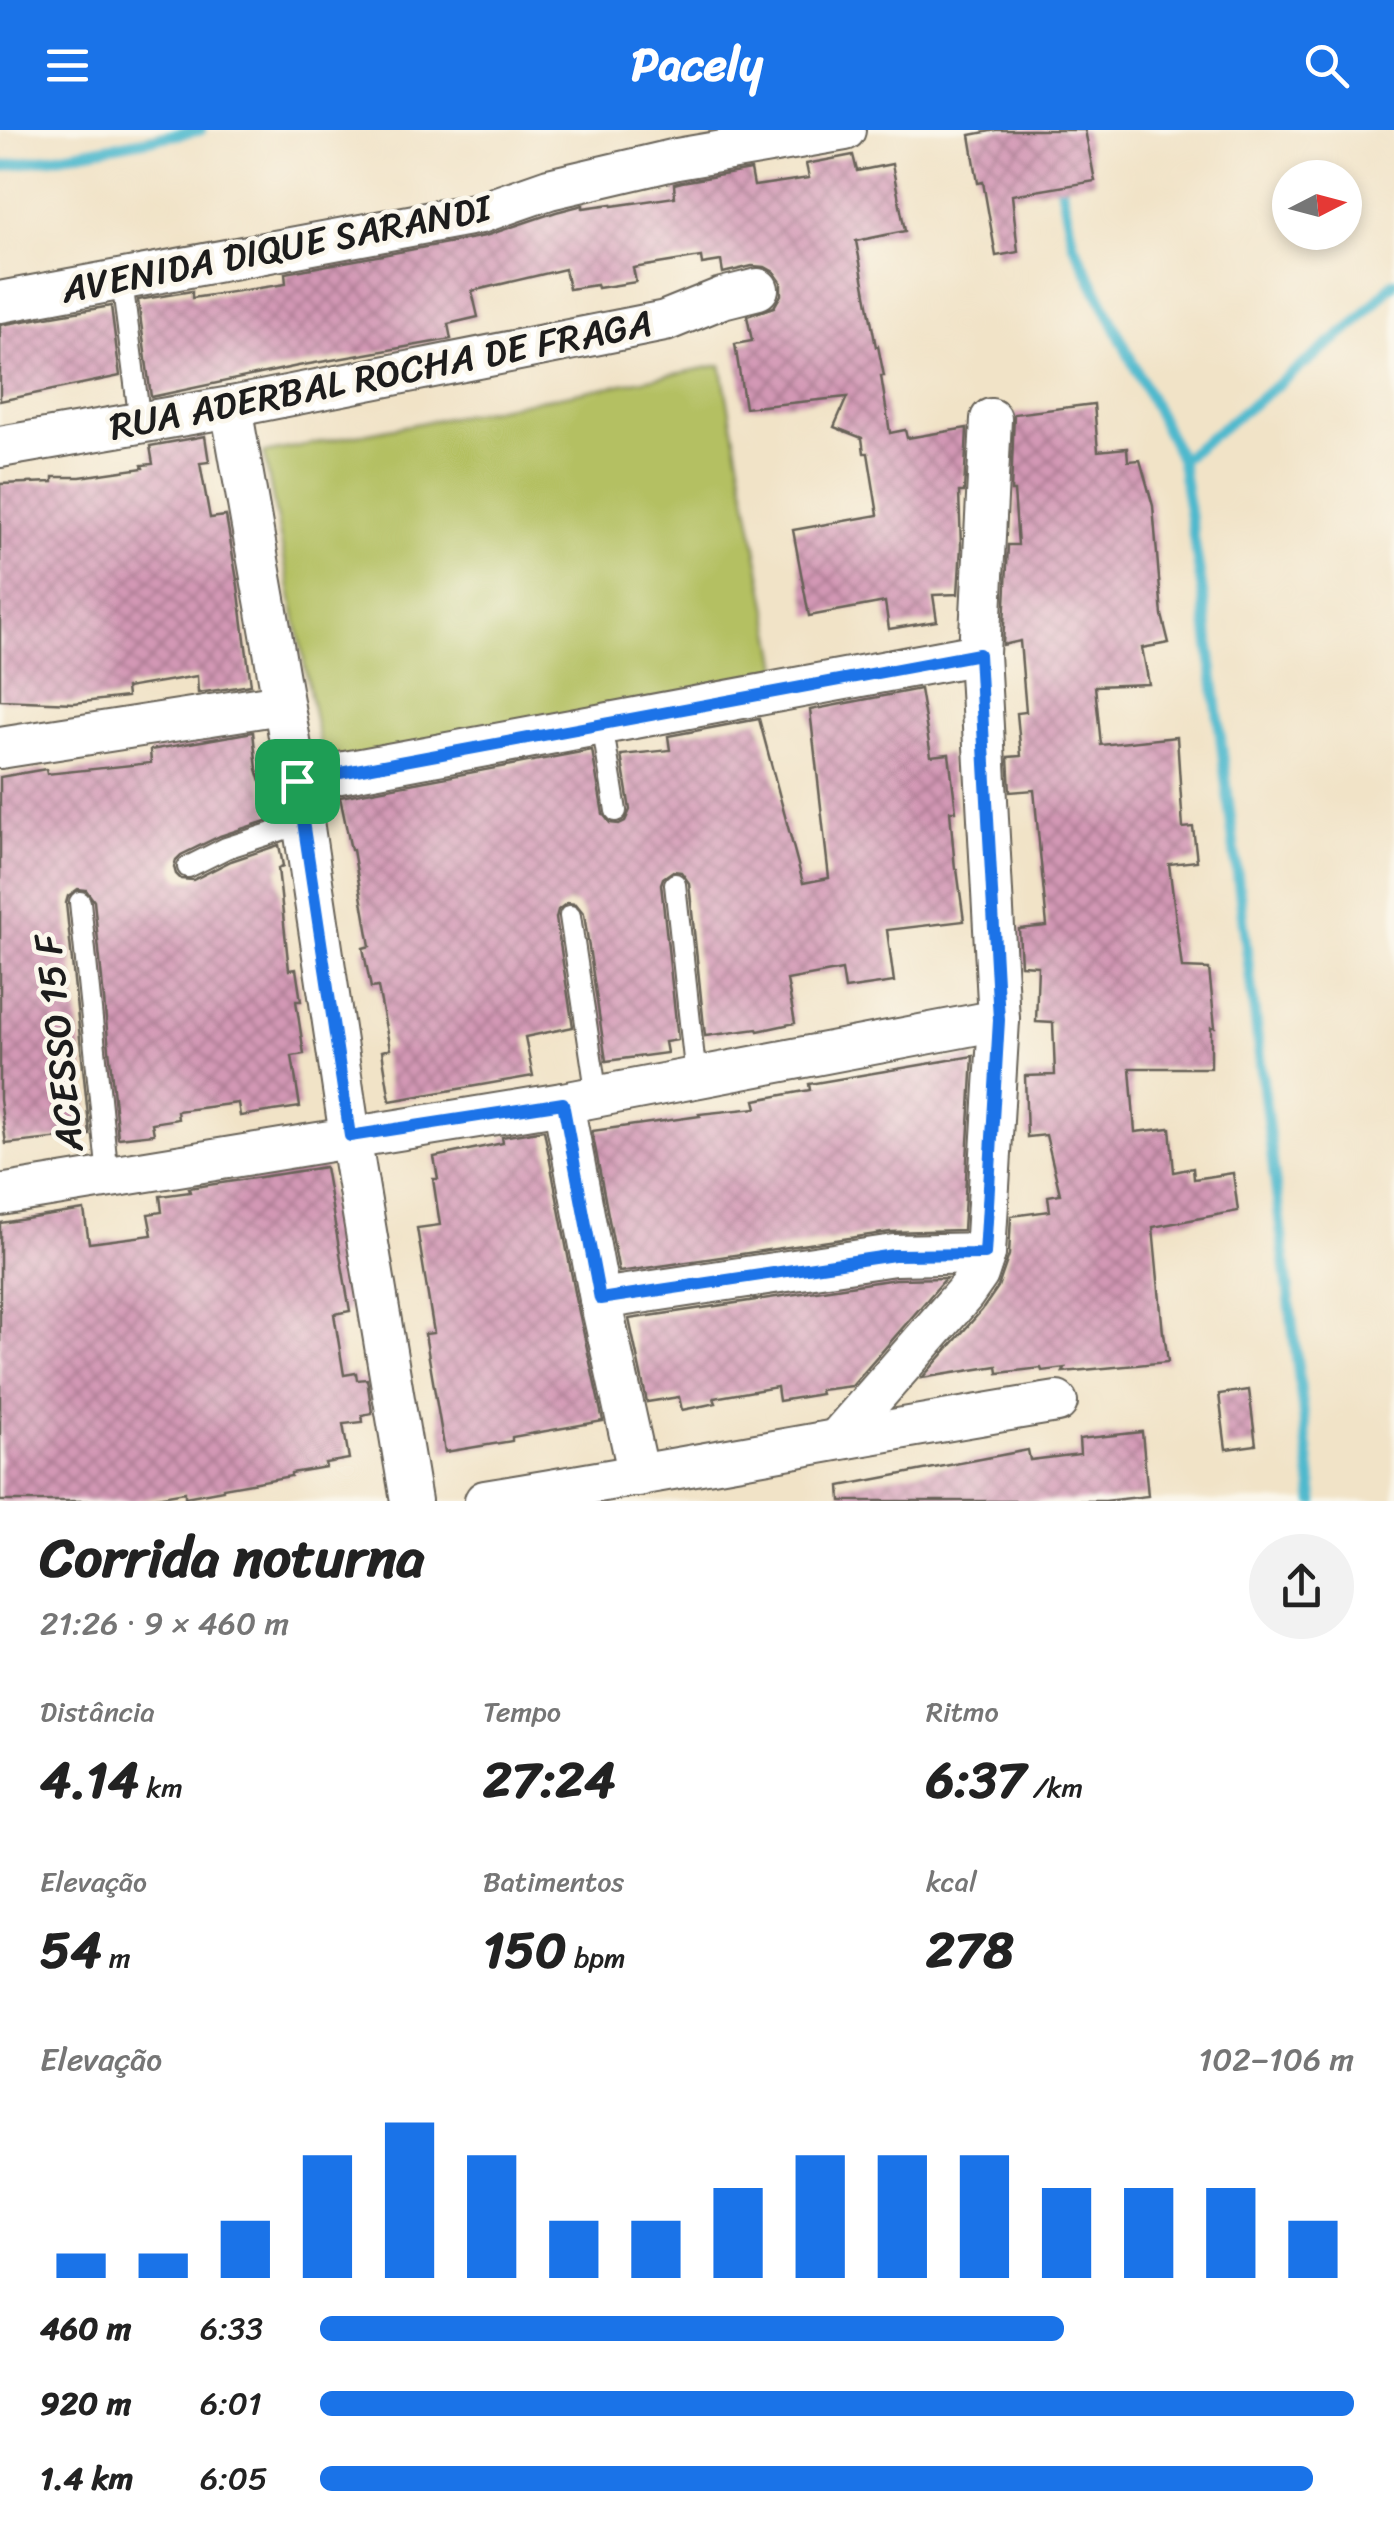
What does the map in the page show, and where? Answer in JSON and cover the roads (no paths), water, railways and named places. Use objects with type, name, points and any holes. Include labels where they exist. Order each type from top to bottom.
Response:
[{"type":"street","name":"AVENIDA DIQUE SARANDI","points":[[0,302],[480,214],[548,189],[677,159],[845,130]]},
{"type":"street","name":"RUA ADERBAL ROCHA DE FRAGA","points":[[0,447],[231,407],[666,320],[758,289]]},
{"type":"street","points":[[231,407],[297,781],[350,1136],[411,1501]]},
{"type":"street","points":[[838,1438],[964,1294],[978,1274],[985,1254],[999,1020],[979,654],[990,419]]},
{"type":"street","points":[[297,781],[979,654]]},
{"type":"street","points":[[0,748],[281,704]]},
{"type":"street","points":[[0,1194],[580,1100],[999,1020]]},
{"type":"street","points":[[580,1100],[600,1299],[639,1476]]},
{"type":"street","points":[[600,1299],[894,1255],[985,1254]]},
{"type":"street","points":[[485,1501],[1057,1402]]},
{"type":"lane","points":[[122,281],[140,422]]},
{"type":"lane","points":[[602,724],[616,810]]},
{"type":"lane","points":[[188,868],[226,848],[303,823]]},
{"type":"lane","points":[[675,884],[696,1078]]},
{"type":"lane","name":"ACESSO 15 F","points":[[80,902],[108,1177]]},
{"type":"lane","points":[[570,916],[580,1100]]},
{"type":"waterway","points":[[0,167],[201,130]]},
{"type":"waterway","points":[[1059,176],[1073,243],[1181,460],[1204,601],[1314,1501]]},
{"type":"waterway","points":[[1181,460],[1354,325],[1394,282]]}]
